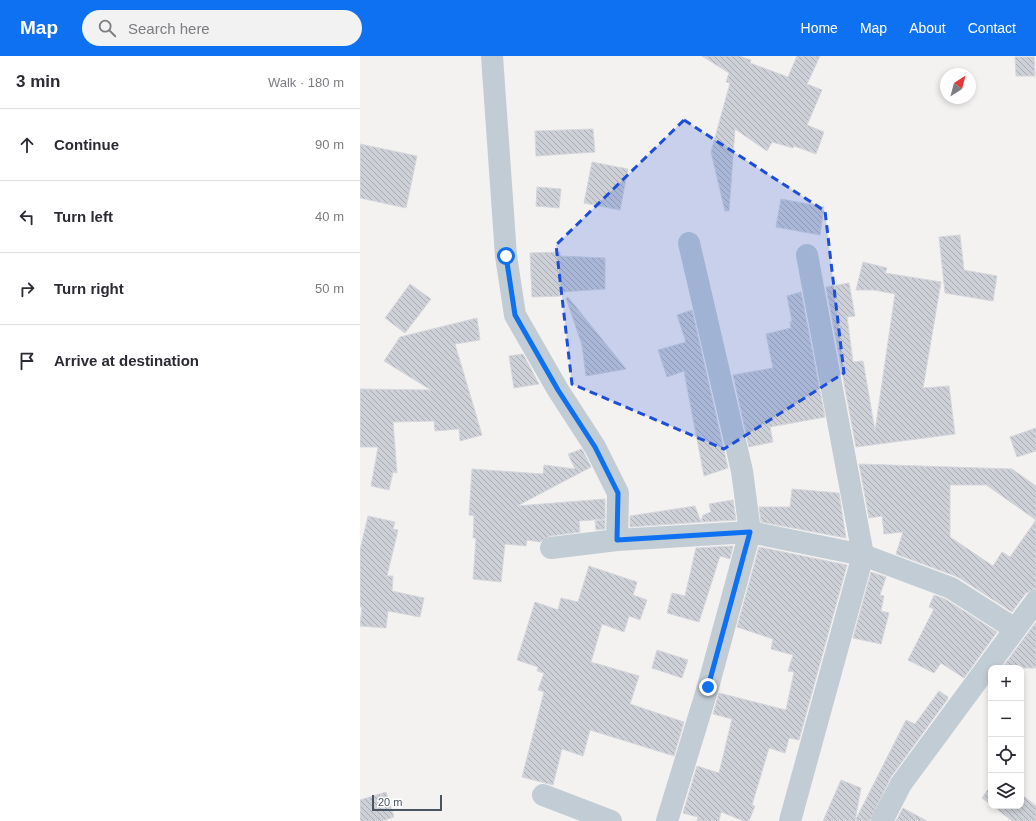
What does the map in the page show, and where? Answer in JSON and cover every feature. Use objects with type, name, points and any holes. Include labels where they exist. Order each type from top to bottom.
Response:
[{"type":"street","points":[[492,56],[506,256],[515,315],[558,390],[595,447],[618,493],[617,540]]},
{"type":"street","points":[[667,821],[708,687],[750,532],[742,471],[689,243]]},
{"type":"street","points":[[790,821],[863,555],[807,255]]},
{"type":"street","points":[[551,548],[617,540],[750,532],[863,555],[951,588],[1015,629]]},
{"type":"street","points":[[882,821],[901,784],[1036,601]]},
{"type":"street","points":[[543,795],[611,821]]},
{"type":"highlighted area","points":[[684,120],[825,211],[844,373],[724,449],[572,384],[556,245]]},
{"type":"building","points":[[702,56],[739,56],[751,60],[750,63],[788,77],[797,56],[820,56],[807,84],[822,90],[807,125],[824,132],[816,154],[794,146],[793,148],[772,142],[767,151],[735,129],[729,211],[725,211],[711,152],[730,83],[726,82],[729,73]]},
{"type":"building","points":[[1015,57],[1034,57],[1035,76],[1016,76]]},
{"type":"building","points":[[593,129],[595,152],[536,156],[535,131]]},
{"type":"building","points":[[360,144],[417,156],[406,208],[360,198]]},
{"type":"building","points":[[592,162],[628,169],[620,210],[584,203]]},
{"type":"building","points":[[537,187],[561,189],[559,208],[536,206]]},
{"type":"building","points":[[781,199],[824,207],[820,235],[776,227]]},
{"type":"building","points":[[960,235],[964,270],[997,276],[993,301],[945,293],[939,237]]},
{"type":"building","points":[[560,252],[560,256],[605,258],[605,289],[561,292],[561,296],[532,297],[530,253]]},
{"type":"building","points":[[863,262],[887,268],[885,273],[941,282],[923,388],[949,386],[955,434],[856,447],[826,287],[849,283],[855,316],[847,317],[853,362],[863,361],[875,431],[895,294],[874,290],[856,290]]},
{"type":"building","points":[[410,284],[431,299],[405,333],[385,318]]},
{"type":"building","points":[[801,292],[825,417],[770,427],[773,442],[749,447],[733,375],[773,368],[766,334],[791,328],[790,322],[792,321],[787,296]]},
{"type":"building","points":[[568,297],[626,369],[586,376],[582,345],[566,298]]},
{"type":"building","points":[[692,310],[728,468],[704,476],[684,371],[667,377],[658,350],[686,342],[677,315]]},
{"type":"building","points":[[477,318],[480,340],[455,344],[482,435],[460,441],[459,429],[435,431],[434,421],[393,422],[397,473],[393,472],[389,490],[371,486],[378,447],[360,447],[360,389],[431,390],[384,361],[400,337]]},
{"type":"building","points":[[523,354],[539,384],[514,388],[509,356]]},
{"type":"building","points":[[1036,428],[1036,451],[1017,457],[1010,437]]},
{"type":"building","points":[[582,449],[591,467],[517,506],[605,499],[605,519],[579,521],[580,532],[550,536],[540,542],[527,540],[526,546],[505,544],[501,582],[473,579],[476,538],[473,538],[474,516],[469,515],[472,469],[543,474],[544,465],[575,469],[568,454]]},
{"type":"building","points":[[859,464],[1012,469],[1036,486],[1036,520],[1036,589],[1026,593],[1012,612],[958,577],[896,554],[903,532],[884,534],[882,516],[869,518]],"holes":[[[985,484],[1036,520],[1010,557],[1002,552],[993,566],[950,537],[950,485]]]},
{"type":"building","points":[[792,489],[839,493],[846,538],[761,522],[759,507],[790,507]]},
{"type":"building","points":[[733,500],[736,520],[701,522],[703,515],[711,512],[709,504]]},
{"type":"building","points":[[695,506],[701,522],[630,527],[630,516]]},
{"type":"building","points":[[368,516],[395,522],[393,529],[398,530],[387,576],[393,576],[392,591],[424,598],[420,617],[388,611],[386,628],[360,626],[362,607],[360,607],[360,550]]},
{"type":"building","points":[[605,520],[605,529],[596,530],[595,521]]},
{"type":"building","points":[[733,546],[730,559],[720,556],[699,622],[667,613],[672,593],[685,596],[696,548]]},
{"type":"building","points":[[759,547],[847,565],[799,740],[789,738],[785,753],[769,748],[752,805],[755,806],[749,821],[744,821],[721,812],[719,821],[697,821],[698,817],[683,813],[697,766],[719,773],[732,719],[713,714],[719,693],[786,710],[794,672],[788,671],[793,655],[771,649],[773,639],[737,627]]},
{"type":"building","points":[[589,566],[637,582],[633,595],[647,600],[640,620],[629,616],[624,632],[602,624],[591,662],[639,676],[630,704],[684,722],[674,756],[590,730],[583,756],[562,749],[553,785],[522,777],[544,692],[538,690],[544,673],[537,671],[538,667],[517,660],[535,602],[558,610],[561,598],[578,602]]},
{"type":"building","points":[[871,572],[886,577],[880,595],[884,596],[881,611],[889,613],[881,644],[853,638]]},
{"type":"building","points":[[934,595],[945,599],[997,632],[964,678],[941,663],[934,673],[908,660],[934,609],[929,607]]},
{"type":"building","points":[[1036,622],[1036,668],[1024,668],[1024,665],[1004,665]]},
{"type":"building","points":[[657,650],[688,660],[682,678],[652,668]]},
{"type":"building","points":[[939,691],[948,697],[947,700],[891,777],[870,821],[855,821],[906,720],[915,724]]},
{"type":"building","points":[[841,780],[861,788],[855,821],[823,821]]},
{"type":"building","points":[[988,789],[988,803],[982,798]]},
{"type":"building","points":[[386,792],[394,817],[382,821],[360,821],[360,800]]},
{"type":"building","points":[[1024,796],[1036,806],[1036,821],[1012,821],[997,809],[1024,809]]},
{"type":"building","points":[[903,808],[927,821],[896,821]]},
{"type":"route","points":[[506,256],[515,315],[558,390],[595,447],[618,493],[617,540],[750,532],[708,687]]}]
